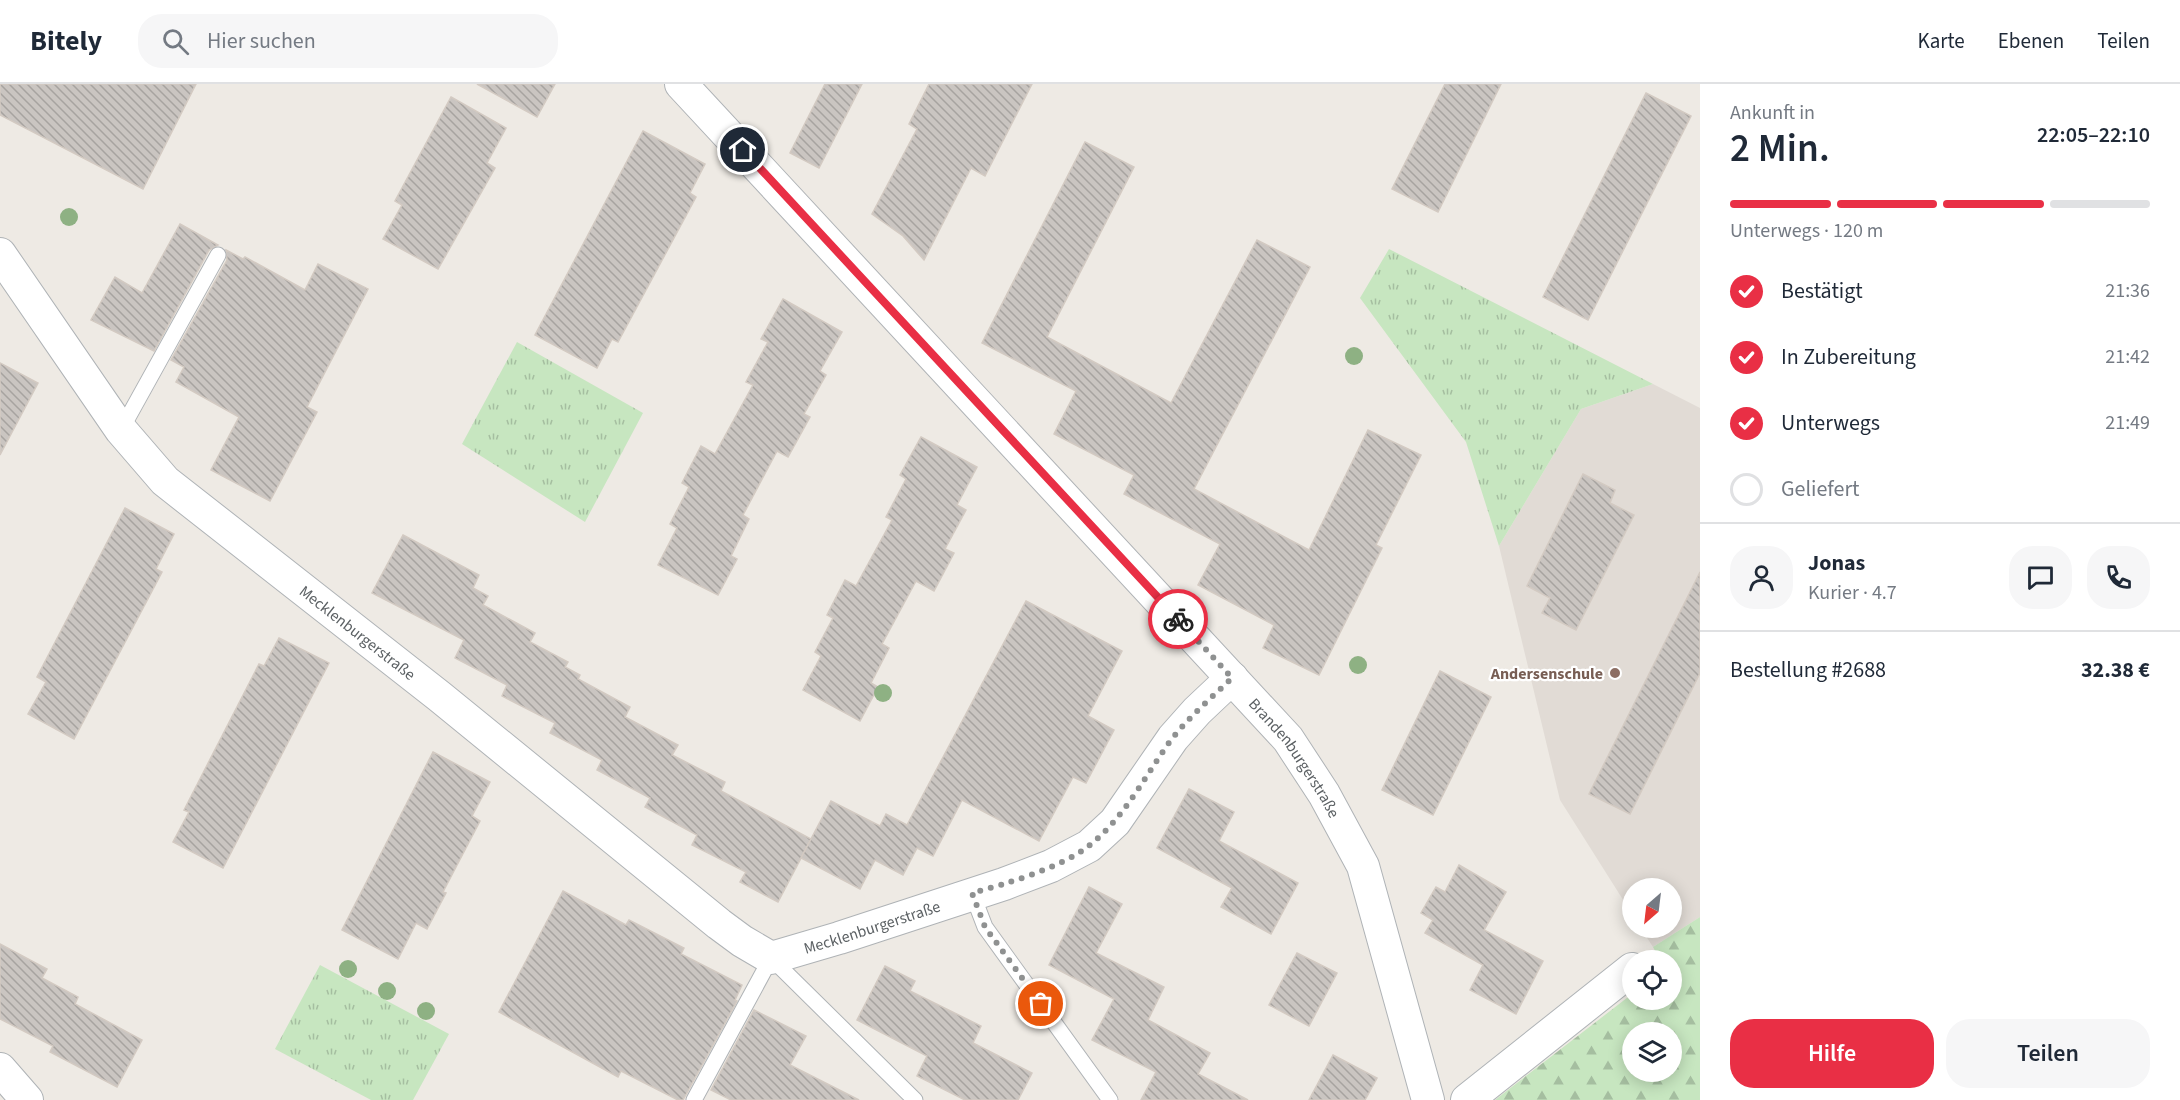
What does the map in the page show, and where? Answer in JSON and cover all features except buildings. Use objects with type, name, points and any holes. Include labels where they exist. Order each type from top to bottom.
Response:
[{"type":"street","name":"Brandenburgerstraße","points":[[681,84],[1288,740],[1324,794],[1364,866],[1428,1100]]},
{"type":"street","name":"Mecklenburgerstraße","points":[[0,254],[121,430],[165,481],[429,688],[719,924],[771,958],[1004,884],[1051,866],[1089,846],[1115,822],[1173,738],[1197,711],[1232,678]]},
{"type":"street","points":[[1467,1100],[1622,977]]},
{"type":"street","points":[[0,1069],[27,1100]]},
{"type":"lane","points":[[121,430],[218,255]]},
{"type":"lane","points":[[972,893],[985,927],[1110,1100]]},
{"type":"lane","points":[[694,1100],[771,958]]},
{"type":"lane","name":"Mecklenburgerstraße","points":[[771,958],[915,1100]]},
{"type":"shaded area","name":"Andersenschule","points":[[1653,384],[1700,408],[1700,917],[1682,928],[1682,878],[1622,878],[1622,898],[1560,800],[1499,546],[1581,409]]},
{"type":"shaded area","name":"Andersenschule","points":[[1647,938],[1667,938],[1653,947]]},
{"type":"green space","points":[[1389,249],[1653,384],[1581,409],[1499,546],[1466,442],[1360,298]]},
{"type":"green space","points":[[517,342],[643,413],[585,522],[462,444]]},
{"type":"green space","points":[[1700,917],[1700,1100],[1495,1100],[1622,1002],[1622,1010],[1682,1010],[1682,950],[1655,950],[1653,947],[1667,938],[1682,938],[1682,928]]},
{"type":"green space","points":[[320,965],[449,1034],[413,1100],[371,1100],[275,1049]]},
{"type":"way so far","points":[[1041,1004],[985,927],[972,893],[1004,884],[1051,866],[1089,846],[1115,822],[1173,738],[1197,711],[1232,678],[1178,619]]},
{"type":"place","name":"Andersenschule","points":[[1615,673]]},
{"type":"route","points":[[743,150],[1178,619]]}]
